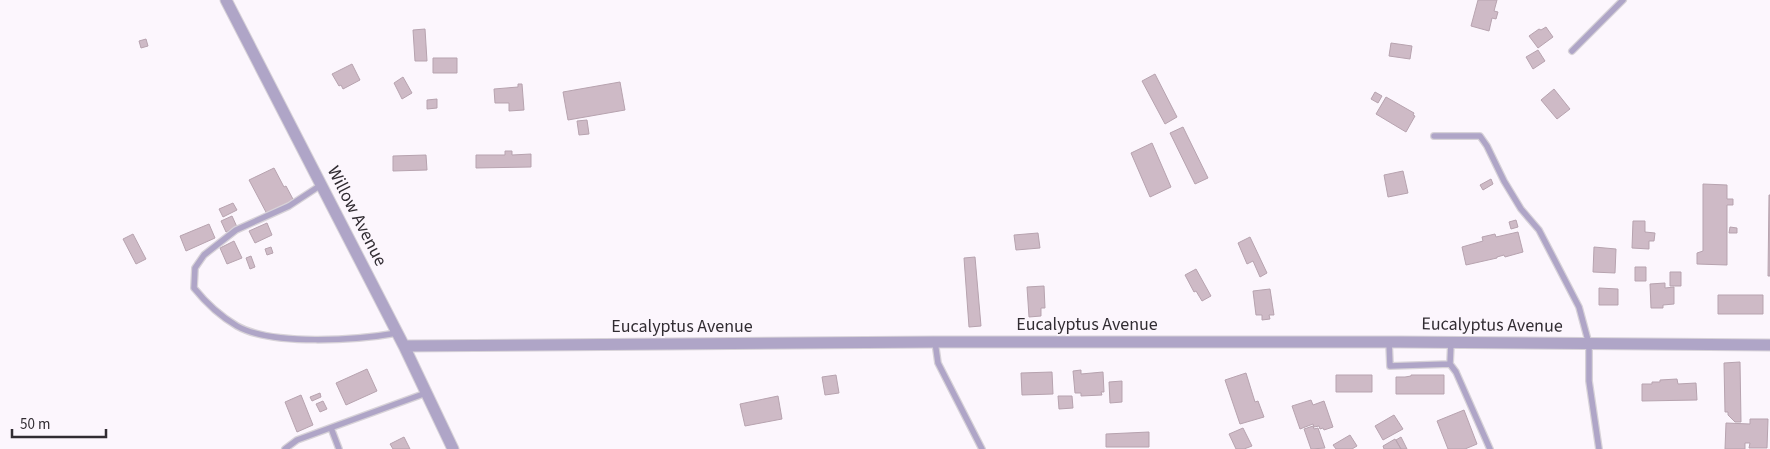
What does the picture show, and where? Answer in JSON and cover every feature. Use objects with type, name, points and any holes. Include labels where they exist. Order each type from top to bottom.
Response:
[{"type":"street","name":"Willow Avenue","points":[[226,0],[404,346],[453,449]]},
{"type":"street","name":"Eucalyptus Avenue","points":[[404,346],[935,342],[1451,342],[1770,346]]},
{"type":"lane","points":[[1572,51],[1623,0]]},
{"type":"lane","points":[[1434,136],[1480,136],[1504,181],[1521,208],[1539,230],[1578,307],[1589,344],[1589,381],[1599,449]]},
{"type":"lane","points":[[322,185],[289,206],[236,230],[204,256],[194,268],[194,288],[208,305],[238,327],[272,337],[313,339],[370,338],[397,333]]},
{"type":"lane","points":[[935,342],[938,363],[982,449]]},
{"type":"lane","points":[[1389,342],[1390,366],[1450,364]]},
{"type":"lane","points":[[1451,342],[1450,364],[1456,372],[1490,449]]},
{"type":"lane","points":[[285,449],[297,440],[426,393]]},
{"type":"lane","points":[[331,428],[339,449]]},
{"type":"building","points":[[1478,0],[1497,0],[1494,11],[1498,12],[1496,19],[1492,18],[1489,31],[1471,26]]},
{"type":"building","points":[[1546,27],[1553,37],[1538,48],[1529,36],[1539,29],[1541,30]]},
{"type":"building","points":[[425,29],[427,61],[415,61],[413,30]]},
{"type":"building","points":[[146,39],[148,46],[141,48],[139,41]]},
{"type":"building","points":[[1391,43],[1412,46],[1410,59],[1389,56]]},
{"type":"building","points":[[1538,50],[1545,61],[1533,69],[1526,57]]},
{"type":"building","points":[[433,58],[457,58],[457,73],[433,73]]},
{"type":"building","points":[[352,64],[360,80],[343,89],[332,74]]},
{"type":"building","points":[[1155,74],[1177,117],[1165,124],[1142,81]]},
{"type":"building","points":[[403,77],[412,93],[402,99],[394,83]]},
{"type":"building","points":[[620,82],[625,110],[568,120],[563,92]]},
{"type":"building","points":[[518,84],[522,84],[524,110],[509,111],[509,103],[495,103],[494,89],[518,87]]},
{"type":"building","points":[[1554,89],[1570,109],[1557,119],[1541,100]]},
{"type":"building","points":[[1375,92],[1382,96],[1378,103],[1371,99]]},
{"type":"building","points":[[1386,97],[1414,113],[1413,115],[1415,116],[1406,132],[1376,114]]},
{"type":"building","points":[[437,99],[437,108],[427,109],[427,100]]},
{"type":"building","points":[[587,120],[589,134],[579,135],[577,121]]},
{"type":"building","points":[[1183,127],[1208,178],[1195,184],[1170,133]]},
{"type":"building","points":[[1152,143],[1171,187],[1150,197],[1131,153]]},
{"type":"building","points":[[505,151],[512,151],[512,155],[531,154],[531,167],[476,168],[476,155],[505,155]]},
{"type":"building","points":[[426,155],[427,170],[393,171],[393,156]]},
{"type":"building","points":[[274,168],[294,201],[267,214],[249,180]]},
{"type":"building","points":[[1403,171],[1408,193],[1388,197],[1384,175]]},
{"type":"building","points":[[1491,179],[1493,184],[1483,190],[1480,185]]},
{"type":"building","points":[[1703,184],[1727,185],[1727,199],[1733,199],[1733,205],[1727,205],[1727,265],[1697,264],[1697,253],[1703,251]]},
{"type":"building","points":[[1769,195],[1770,276],[1768,276]]},
{"type":"building","points":[[233,203],[237,210],[223,217],[219,209]]},
{"type":"building","points":[[232,216],[237,227],[226,232],[221,221]]},
{"type":"building","points":[[1516,220],[1518,227],[1511,229],[1509,222]]},
{"type":"building","points":[[1633,221],[1645,221],[1645,232],[1655,233],[1654,241],[1649,241],[1649,249],[1632,248]]},
{"type":"building","points":[[267,223],[272,235],[255,243],[249,231]]},
{"type":"building","points":[[209,224],[215,238],[186,251],[180,236]]},
{"type":"building","points":[[1730,227],[1737,228],[1737,233],[1729,233]]},
{"type":"building","points":[[1518,232],[1523,252],[1466,265],[1462,247],[1483,241],[1482,237],[1495,234],[1496,237]]},
{"type":"building","points":[[1038,233],[1040,248],[1016,250],[1014,235]]},
{"type":"building","points":[[133,234],[146,259],[136,264],[123,239]]},
{"type":"building","points":[[1250,237],[1267,273],[1260,277],[1253,261],[1247,264],[1238,243]]},
{"type":"building","points":[[234,241],[242,258],[227,264],[220,248]]},
{"type":"building","points":[[271,247],[273,253],[267,255],[265,249]]},
{"type":"building","points":[[1594,247],[1616,249],[1615,273],[1593,272]]},
{"type":"building","points":[[251,256],[255,267],[250,269],[246,258]]},
{"type":"building","points":[[975,257],[981,326],[969,327],[964,258]]},
{"type":"building","points":[[1635,267],[1646,267],[1646,281],[1635,281]]},
{"type":"building","points":[[1196,269],[1211,296],[1202,301],[1196,291],[1194,292],[1185,275]]},
{"type":"building","points":[[1670,272],[1681,272],[1681,286],[1670,286]]},
{"type":"building","points":[[1665,283],[1665,288],[1674,287],[1674,304],[1663,305],[1663,308],[1651,308],[1650,284]]},
{"type":"building","points":[[1044,286],[1045,308],[1041,308],[1041,316],[1029,317],[1027,287]]},
{"type":"building","points":[[1599,288],[1618,289],[1618,305],[1599,305]]},
{"type":"building","points":[[1270,289],[1274,315],[1269,315],[1270,319],[1262,320],[1262,315],[1256,315],[1253,291]]},
{"type":"building","points":[[1718,295],[1763,295],[1763,314],[1718,314]]},
{"type":"building","points":[[1740,362],[1741,422],[1735,422],[1728,415],[1728,412],[1725,412],[1724,363]]},
{"type":"building","points":[[367,369],[377,391],[346,405],[336,383]]},
{"type":"building","points":[[1081,370],[1081,374],[1103,372],[1104,392],[1101,392],[1102,395],[1081,396],[1081,393],[1075,393],[1073,371]]},
{"type":"building","points":[[1052,372],[1053,394],[1022,395],[1021,373]]},
{"type":"building","points":[[1246,373],[1255,402],[1258,401],[1264,417],[1240,424],[1225,380]]},
{"type":"building","points":[[836,375],[839,393],[825,395],[822,377]]},
{"type":"building","points":[[1336,375],[1372,375],[1372,392],[1336,392]]},
{"type":"building","points":[[1444,375],[1444,394],[1396,394],[1396,377]]},
{"type":"building","points":[[1677,379],[1678,384],[1696,383],[1697,400],[1642,401],[1642,384]]},
{"type":"building","points":[[1122,381],[1122,402],[1110,403],[1109,382]]},
{"type":"building","points":[[320,393],[321,397],[312,401],[310,397]]},
{"type":"building","points":[[301,395],[313,425],[297,432],[285,402]]},
{"type":"building","points":[[778,396],[782,419],[745,426],[740,404]]},
{"type":"building","points":[[1058,396],[1072,396],[1073,408],[1059,409]]},
{"type":"building","points":[[1311,400],[1313,405],[1324,401],[1333,427],[1324,430],[1323,428],[1320,429],[1319,426],[1314,427],[1313,424],[1300,429],[1292,406]]},
{"type":"building","points":[[323,401],[327,409],[320,412],[316,404]]},
{"type":"building","points":[[1464,410],[1477,444],[1465,449],[1448,449],[1437,421]]},
{"type":"building","points":[[1394,415],[1403,429],[1383,440],[1375,426]]},
{"type":"building","points":[[1750,419],[1768,419],[1767,448],[1749,448],[1750,443],[1745,443],[1745,449],[1725,449],[1726,423],[1750,424]]},
{"type":"building","points":[[1313,426],[1314,429],[1318,428],[1325,448],[1311,449],[1304,429]]},
{"type":"building","points":[[1243,428],[1252,446],[1236,449],[1229,434]]},
{"type":"building","points":[[1149,432],[1149,447],[1106,447],[1106,434]]},
{"type":"building","points":[[1350,435],[1357,446],[1352,449],[1336,449],[1333,445]]},
{"type":"building","points":[[404,437],[410,449],[393,449],[390,444]]},
{"type":"building","points":[[1401,437],[1407,449],[1401,449],[1396,440]]},
{"type":"building","points":[[1395,439],[1401,449],[1384,449],[1383,446]]}]
